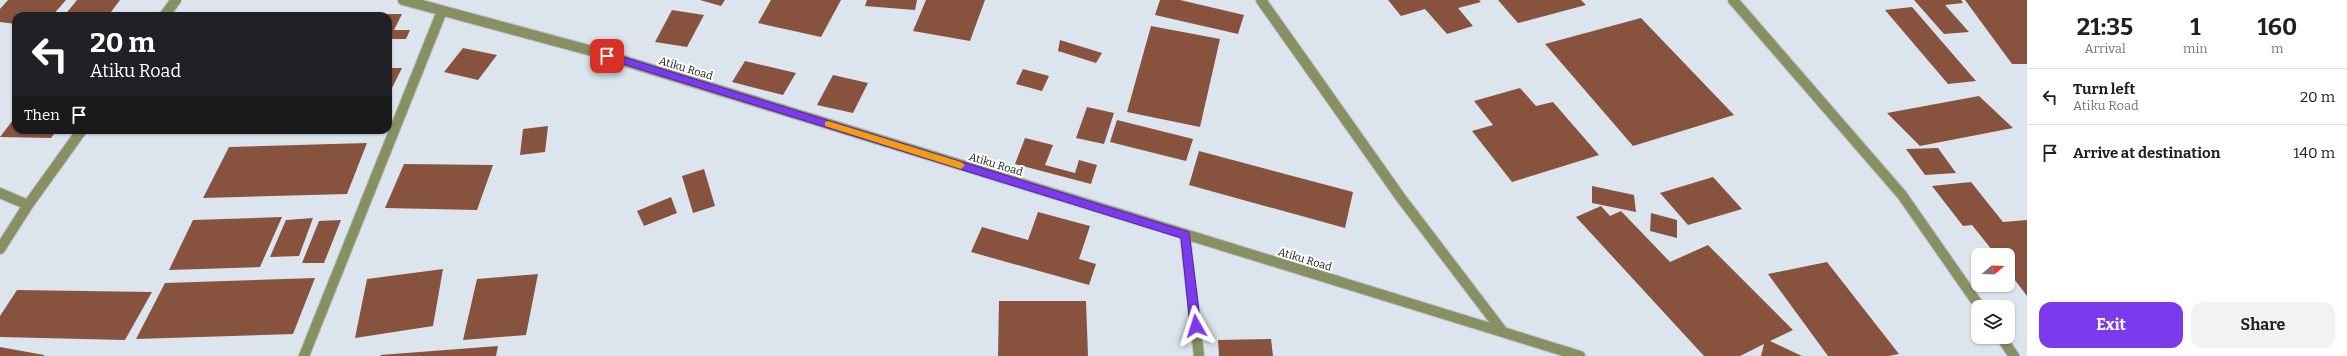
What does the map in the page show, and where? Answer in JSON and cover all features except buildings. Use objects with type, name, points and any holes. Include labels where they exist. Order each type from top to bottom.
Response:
[{"type":"street","points":[[167,12],[176,0]]},
{"type":"street","name":"Atiku Road","points":[[403,0],[592,51],[1580,356]]},
{"type":"street","points":[[1261,0],[1401,198],[1503,332]]},
{"type":"street","points":[[1733,0],[1902,195],[1975,300]]},
{"type":"street","points":[[304,356],[442,11]]},
{"type":"street","points":[[0,249],[28,205],[79,134]]},
{"type":"street","points":[[0,193],[28,205]]},
{"type":"street","points":[[1186,235],[1199,356]]},
{"type":"street","points":[[2005,344],[2014,356]]},
{"type":"slow traffic","points":[[828,124],[961,165]]},
{"type":"route","points":[[607,56],[1186,235],[1196,326]]}]
